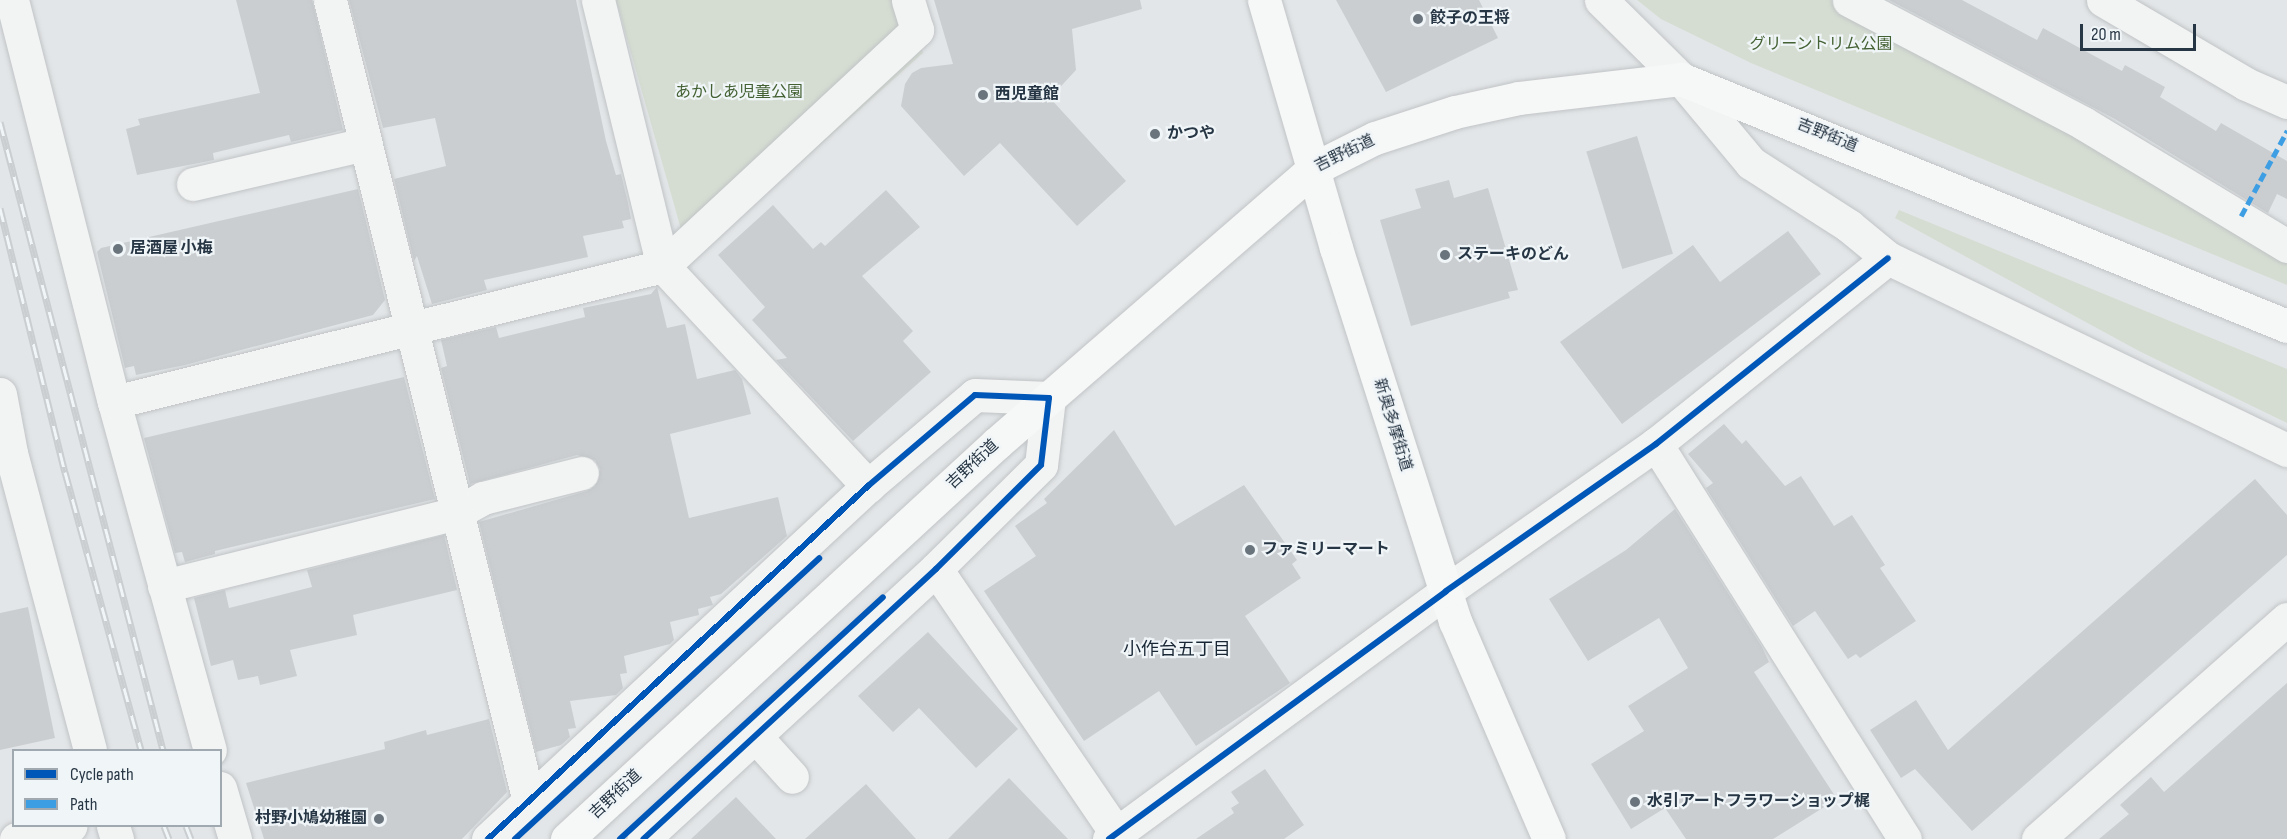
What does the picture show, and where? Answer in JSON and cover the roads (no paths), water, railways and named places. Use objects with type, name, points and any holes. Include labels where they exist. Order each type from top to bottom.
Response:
[{"type":"main road","name":"新奥多摩街道","points":[[1264,0],[1313,169],[1446,591],[1464,642],[1549,839]]},
{"type":"main road","name":"吉野街道","points":[[567,839],[1049,398],[1313,169],[1375,138],[1455,112],[1519,98],[1681,79],[2287,326]]},
{"type":"street","points":[[12,0],[114,402],[210,749]]},
{"type":"street","points":[[330,0],[529,801]]},
{"type":"street","points":[[598,0],[663,266],[868,486]]},
{"type":"street","points":[[114,402],[663,266],[917,30],[908,0]]},
{"type":"street","points":[[1601,0],[1681,79],[1751,162],[1849,226],[1888,258],[2287,450]]},
{"type":"street","points":[[1849,0],[2083,123],[2287,246]]},
{"type":"street","points":[[2103,0],[2246,84],[2284,95]]},
{"type":"street","points":[[193,184],[365,144]]},
{"type":"street","points":[[936,569],[1115,837],[1446,591],[1656,444],[1888,258]]},
{"type":"street","points":[[0,394],[4,427],[90,749]]},
{"type":"street","points":[[488,839],[868,486],[975,395],[1049,398],[1041,465],[936,569],[643,839]]},
{"type":"street","points":[[1656,444],[1905,839]]},
{"type":"street","points":[[164,586],[456,513],[483,498],[582,473]]},
{"type":"street","points":[[2038,839],[2287,619]]},
{"type":"street","points":[[755,736],[792,777]]},
{"type":"street","points":[[222,795],[235,839]]},
{"type":"street","points":[[16,839],[62,827]]},
{"type":"railway","points":[[0,122],[163,749]]},
{"type":"railway","points":[[0,208],[65,472],[141,749]]},
{"type":"railway","points":[[164,827],[169,839]]},
{"type":"railway","points":[[186,827],[191,839]]},
{"type":"place","name":"餃子の王将","points":[[1418,19]]},
{"type":"place","name":"西児童館","points":[[983,95]]},
{"type":"place","name":"かつや","points":[[1155,134]]},
{"type":"place","name":"居酒屋 小梅","points":[[118,249]]},
{"type":"place","name":"ステーキのどん","points":[[1445,255]]},
{"type":"place","name":"ファミリーマート","points":[[1250,550]]},
{"type":"place","name":"水引アートフラワーショップ梶","points":[[1635,802]]},
{"type":"place","name":"村野小鳩幼稚園","points":[[379,819]]},
{"type":"district","name":"小作台五丁目","points":[[1177,650]]},
{"type":"park label","name":"グリーントリム公園","points":[[1821,45]]},
{"type":"park label","name":"あかしあ児童公園","points":[[739,93]]}]
